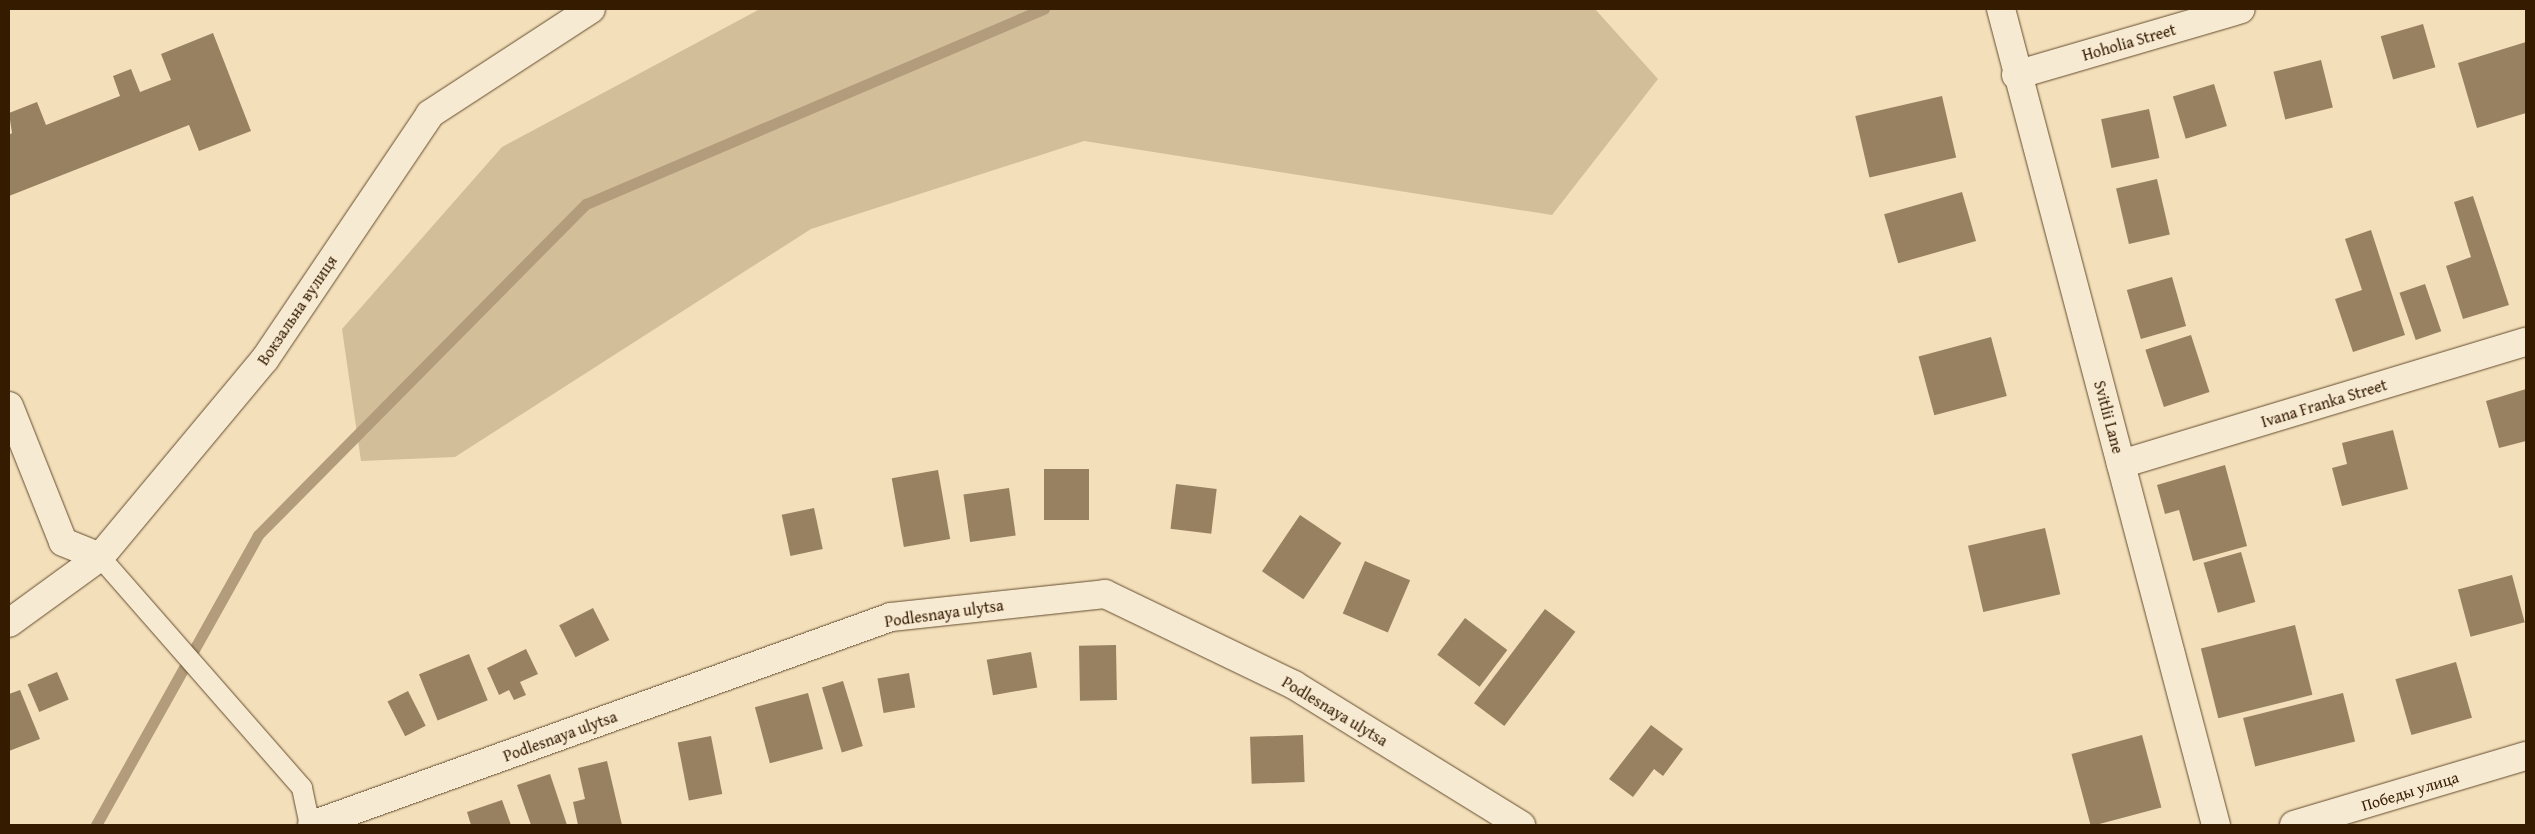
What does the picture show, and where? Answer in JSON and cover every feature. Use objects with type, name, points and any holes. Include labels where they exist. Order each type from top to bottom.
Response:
[{"type":"street","name":"Вокзальна вулиця","points":[[9,624],[100,557],[265,359],[430,114],[591,9]]},
{"type":"street","name":"Svitlii Lane","points":[[2001,9],[2016,75],[2122,464],[2216,825]]},
{"type":"street","name":"Hoholia Street","points":[[2016,75],[2241,9]]},
{"type":"street","name":"Ivana Franka Street","points":[[2122,464],[2526,342]]},
{"type":"street","points":[[9,406],[63,542],[100,557]]},
{"type":"street","name":"Podlesnaya ulytsa","points":[[311,825],[891,617],[1105,594],[1294,685],[1521,825]]},
{"type":"street","name":"Победы улица","points":[[2294,825],[2526,756]]},
{"type":"lane","points":[[100,557],[302,788],[311,825]]},
{"type":"shaded area","points":[[760,9],[1595,9],[1658,79],[1552,215],[1084,141],[811,229],[455,457],[361,461],[342,329],[502,147]]},
{"type":"building","points":[[2423,24],[2435,67],[2393,79],[2381,36]]},
{"type":"building","points":[[213,33],[251,131],[199,151],[189,125],[9,196],[9,135],[12,133],[9,113],[37,102],[46,125],[120,96],[113,76],[131,69],[140,92],[171,80],[161,54]]},
{"type":"building","points":[[2526,42],[2526,113],[2477,128],[2458,63]]},
{"type":"building","points":[[2321,60],[2333,108],[2285,119],[2273,72]]},
{"type":"building","points":[[2214,84],[2227,126],[2186,139],[2173,97]]},
{"type":"building","points":[[1942,96],[1956,157],[1869,177],[1855,116]]},
{"type":"building","points":[[2149,109],[2159,158],[2111,168],[2101,119]]},
{"type":"building","points":[[2157,179],[2170,235],[2129,244],[2116,188]]},
{"type":"building","points":[[1962,192],[1976,241],[1898,263],[1884,214]]},
{"type":"building","points":[[2473,196],[2509,305],[2463,319],[2446,266],[2471,257],[2454,202]]},
{"type":"building","points":[[2371,230],[2405,335],[2353,352],[2335,299],[2362,290],[2345,239]]},
{"type":"building","points":[[2172,277],[2186,326],[2141,339],[2127,290]]},
{"type":"building","points":[[2425,284],[2441,331],[2416,340],[2399,293]]},
{"type":"building","points":[[2191,335],[2210,392],[2164,407],[2145,350]]},
{"type":"building","points":[[1991,337],[2007,396],[1934,415],[1919,356]]},
{"type":"building","points":[[2526,389],[2526,441],[2499,448],[2486,401]]},
{"type":"building","points":[[2393,430],[2408,489],[2342,506],[2332,468],[2347,464],[2342,443]]},
{"type":"building","points":[[2225,465],[2247,546],[2193,561],[2179,510],[2165,514],[2157,485]]},
{"type":"building","points":[[1044,469],[1089,469],[1089,520],[1044,520]]},
{"type":"building","points":[[938,470],[950,539],[904,547],[892,478]]},
{"type":"building","points":[[1176,484],[1217,489],[1211,534],[1171,529]]},
{"type":"building","points":[[1009,488],[1016,536],[970,542],[963,494]]},
{"type":"building","points":[[814,508],[823,549],[790,556],[782,515]]},
{"type":"building","points":[[1300,515],[1341,543],[1303,599],[1262,571]]},
{"type":"building","points":[[2045,528],[2060,594],[1983,612],[1968,546]]},
{"type":"building","points":[[2241,552],[2255,602],[2218,613],[2204,563]]},
{"type":"building","points":[[1365,561],[1410,580],[1388,633],[1343,613]]},
{"type":"building","points":[[2512,575],[2525,622],[2471,637],[2458,589]]},
{"type":"building","points":[[593,608],[609,640],[575,657],[559,625]]},
{"type":"building","points":[[1545,609],[1575,632],[1504,726],[1474,703]]},
{"type":"building","points":[[1465,618],[1507,650],[1480,687],[1437,655]]},
{"type":"building","points":[[2295,625],[2312,695],[2218,718],[2201,648]]},
{"type":"building","points":[[1116,645],[1117,700],[1080,701],[1079,646]]},
{"type":"building","points":[[526,649],[538,674],[520,682],[526,695],[514,700],[509,690],[499,695],[487,668]]},
{"type":"building","points":[[1031,652],[1037,687],[993,695],[987,660]]},
{"type":"building","points":[[469,654],[488,700],[438,721],[419,674]]},
{"type":"building","points":[[2456,662],[2472,718],[2411,735],[2395,679]]},
{"type":"building","points":[[57,672],[69,700],[39,712],[28,685]]},
{"type":"building","points":[[909,673],[915,707],[884,713],[877,679]]},
{"type":"building","points":[[843,681],[863,746],[842,752],[822,687]]},
{"type":"building","points":[[20,690],[40,739],[9,751],[9,694]]},
{"type":"building","points":[[408,691],[426,726],[405,736],[388,701]]},
{"type":"building","points":[[808,693],[823,749],[770,763],[755,707]]},
{"type":"building","points":[[2343,693],[2355,742],[2255,766],[2243,718]]},
{"type":"building","points":[[1651,725],[1683,749],[1663,776],[1654,769],[1633,797],[1609,779]]},
{"type":"building","points":[[1303,735],[1305,782],[1252,784],[1250,737]]},
{"type":"building","points":[[2142,735],[2161,807],[2091,825],[2071,754]]},
{"type":"building","points":[[711,736],[722,794],[689,800],[678,742]]},
{"type":"building","points":[[607,761],[622,825],[578,825],[573,802],[585,799],[578,768]]},
{"type":"building","points":[[550,774],[567,825],[531,825],[517,785]]},
{"type":"building","points":[[502,800],[511,825],[471,825],[467,812]]},
{"type":"waterway","points":[[96,825],[258,535],[586,204],[1044,9]]}]
